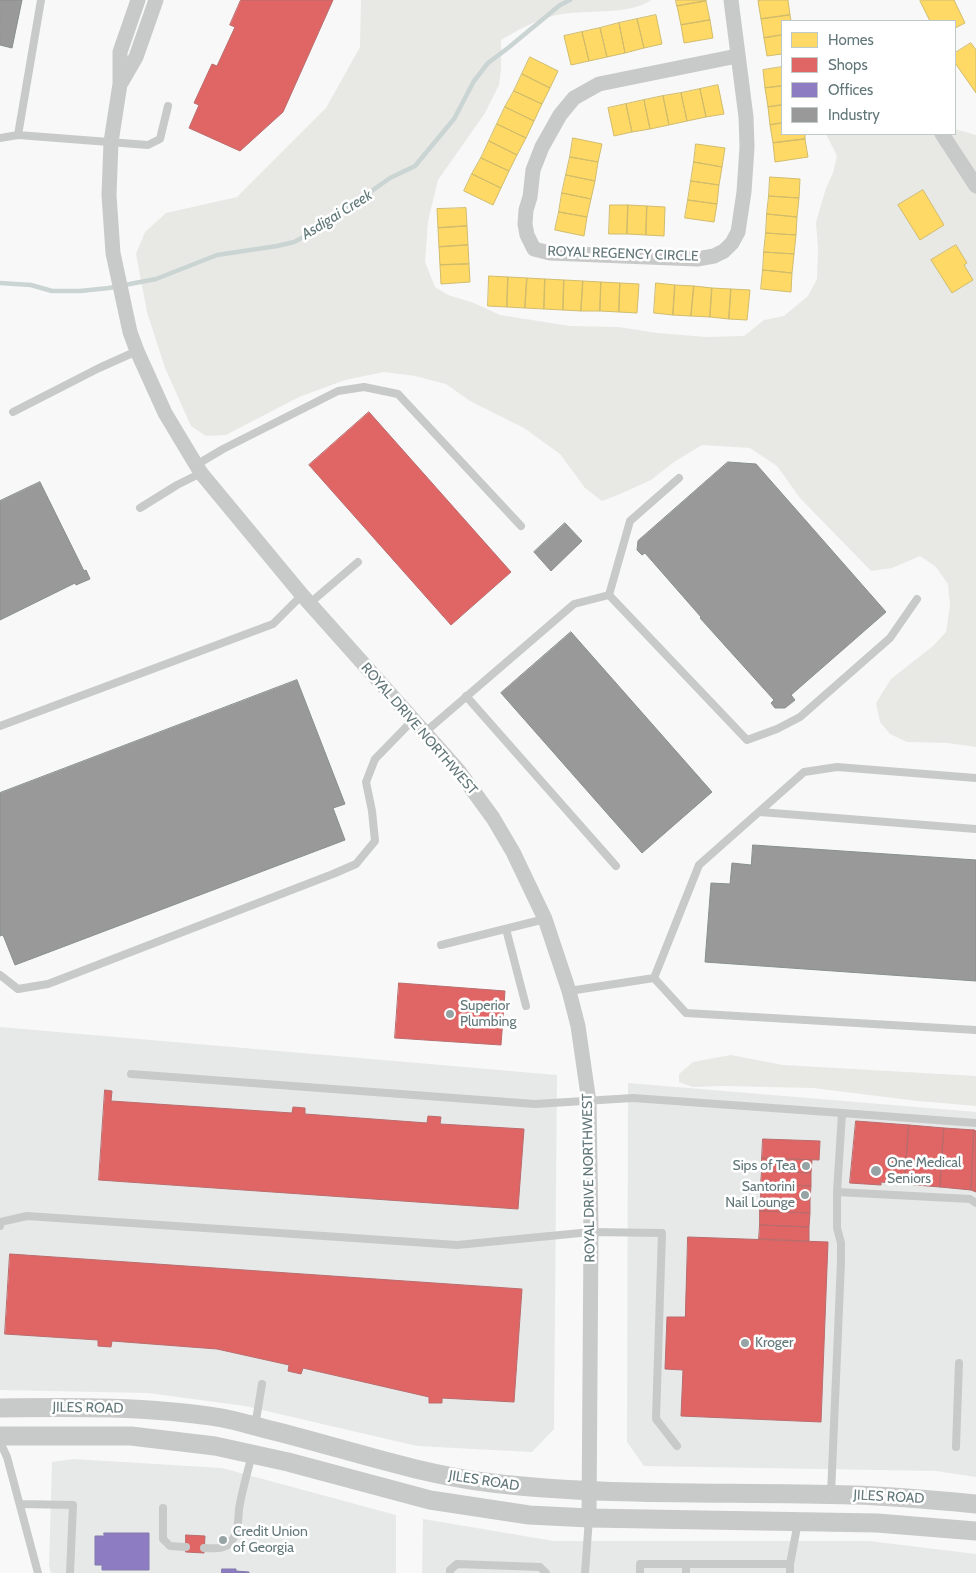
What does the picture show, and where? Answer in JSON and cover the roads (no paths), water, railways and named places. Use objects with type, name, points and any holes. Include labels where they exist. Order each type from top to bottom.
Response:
[{"type":"street","name":"ROYAL DRIVE NORTHWEST","points":[[138,0],[120,52],[120,84],[111,142],[109,195],[113,253],[130,332],[137,351],[165,413],[199,469],[306,599],[458,770],[493,818],[513,852],[545,919],[569,991],[578,1026],[588,1102],[591,1232],[588,1518]]},
{"type":"street","name":"ROYAL DRIVE NORTHWEST","points":[[120,84],[136,57],[156,0]]},
{"type":"street","name":"ROYAL REGENCY CIRCLE","points":[[731,0],[746,117],[747,147],[744,192],[738,232],[732,243],[724,251],[714,256],[697,259],[550,253],[534,249],[527,235],[525,224],[533,170],[542,147],[560,115],[574,98],[599,84],[737,56]]},
{"type":"street","points":[[943,135],[976,186]]},
{"type":"street","name":"JILES ROAD","points":[[0,1408],[76,1406],[129,1408],[223,1418],[431,1472],[484,1482],[531,1487],[638,1492],[831,1494],[906,1497],[976,1504]]},
{"type":"street","name":"JILES ROAD","points":[[0,1436],[131,1436],[215,1446],[252,1453],[430,1500],[529,1515],[588,1518],[877,1523],[974,1532]]},
{"type":"lane","points":[[18,135],[41,0]]},
{"type":"lane","points":[[0,138],[18,135],[148,145],[160,139],[168,106]]},
{"type":"lane","points":[[13,412],[99,368],[137,351]]},
{"type":"lane","points":[[140,508],[177,485],[223,449],[338,391],[364,387],[398,394],[521,526]]},
{"type":"lane","points":[[609,595],[630,521],[679,478]]},
{"type":"lane","points":[[0,726],[273,624],[358,562]]},
{"type":"lane","points":[[609,595],[747,740],[777,729],[800,717],[890,638],[917,599]]},
{"type":"lane","points":[[424,733],[574,604],[609,595]]},
{"type":"lane","points":[[466,696],[616,866]]},
{"type":"lane","points":[[0,975],[18,989],[48,984],[356,864],[375,841],[366,782],[375,759],[413,720]]},
{"type":"lane","points":[[654,978],[699,865],[804,772],[837,767],[976,778]]},
{"type":"lane","points":[[760,812],[976,829]]},
{"type":"lane","points":[[441,945],[545,919]]},
{"type":"lane","points":[[506,929],[526,1006]]},
{"type":"lane","points":[[569,991],[654,978]]},
{"type":"lane","points":[[654,978],[686,1012],[976,1030]]},
{"type":"lane","points":[[131,1074],[535,1104],[632,1098],[976,1123]]},
{"type":"lane","points":[[831,1494],[841,1262],[841,1243],[837,1228],[837,1192],[842,1113]]},
{"type":"lane","points":[[837,1192],[970,1199],[976,1203]]},
{"type":"lane","points":[[0,1226],[0,1222],[27,1216],[457,1245],[591,1232],[662,1233],[656,1419],[676,1446]]},
{"type":"lane","points":[[956,1447],[959,1363]]},
{"type":"lane","points":[[254,1426],[262,1384]]},
{"type":"lane","points":[[0,1442],[7,1457],[38,1573]]},
{"type":"lane","points":[[204,1548],[225,1547],[235,1535],[252,1453]]},
{"type":"lane","points":[[20,1504],[73,1505],[70,1573]]},
{"type":"lane","points":[[163,1508],[163,1539],[170,1546],[186,1548]]},
{"type":"lane","points":[[585,1573],[588,1518]]},
{"type":"lane","points":[[640,1573],[640,1564],[686,1569],[790,1569],[798,1522]]},
{"type":"lane","points":[[450,1573],[450,1570],[457,1564],[471,1569],[528,1570],[540,1567],[546,1573]]},
{"type":"waterway","name":"Asdigai Creek","points":[[0,283],[31,285],[52,291],[109,288],[156,279],[217,255],[294,242],[318,229],[390,178],[415,166],[454,119],[474,81],[488,63],[560,5],[570,0]]},
{"type":"place","name":"Superior Plumbing","points":[[450,1014]]},
{"type":"place","name":"Sips of Tea","points":[[806,1166]]},
{"type":"place","name":"One Medical Seniors","points":[[876,1171]]},
{"type":"place","name":"Santorini Nail Lounge","points":[[805,1195]]},
{"type":"place","name":"Kroger","points":[[745,1343]]},
{"type":"place","name":"Credit Union of Georgia","points":[[223,1540]]}]
